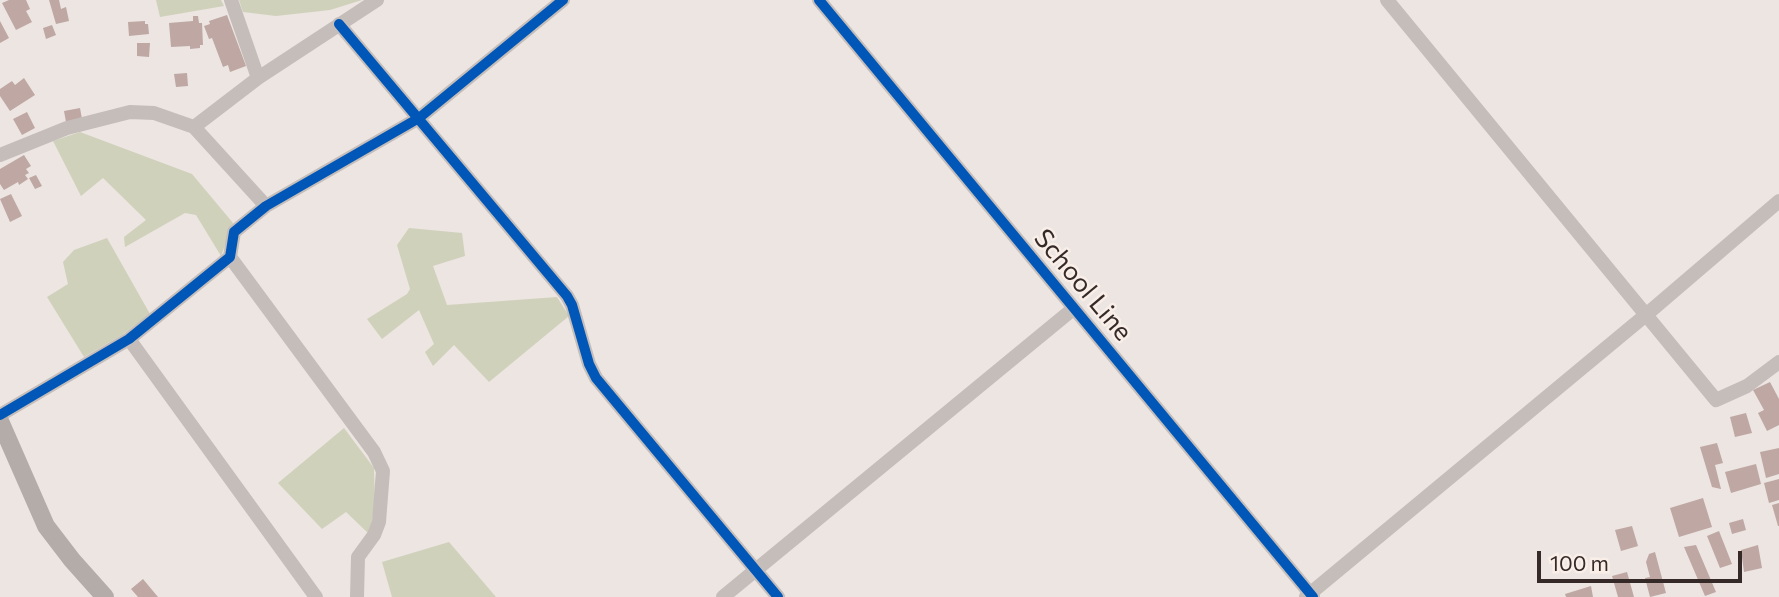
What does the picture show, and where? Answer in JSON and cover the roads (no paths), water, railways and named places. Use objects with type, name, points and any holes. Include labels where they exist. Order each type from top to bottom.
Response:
[{"type":"main road","points":[[0,421],[46,526],[105,597]]},
{"type":"street","points":[[231,0],[258,78]]},
{"type":"street","points":[[194,127],[258,78],[377,0]]},
{"type":"street","points":[[0,421],[129,339],[230,257],[234,232],[265,205],[419,118],[563,0]]},
{"type":"street","name":"School Line","points":[[819,0],[1310,596]]},
{"type":"street","points":[[1387,0],[1716,400],[1747,386],[1779,362]]},
{"type":"street","points":[[340,24],[568,296],[589,364],[596,378],[778,597]]},
{"type":"street","points":[[0,155],[67,128],[130,112],[154,113],[194,127],[265,205]]},
{"type":"street","points":[[1310,596],[1779,201]]},
{"type":"street","points":[[230,257],[374,452],[383,471],[379,522],[374,535],[358,557],[357,597]]},
{"type":"street","points":[[723,597],[1073,309]]},
{"type":"street","points":[[129,339],[316,597]]}]
